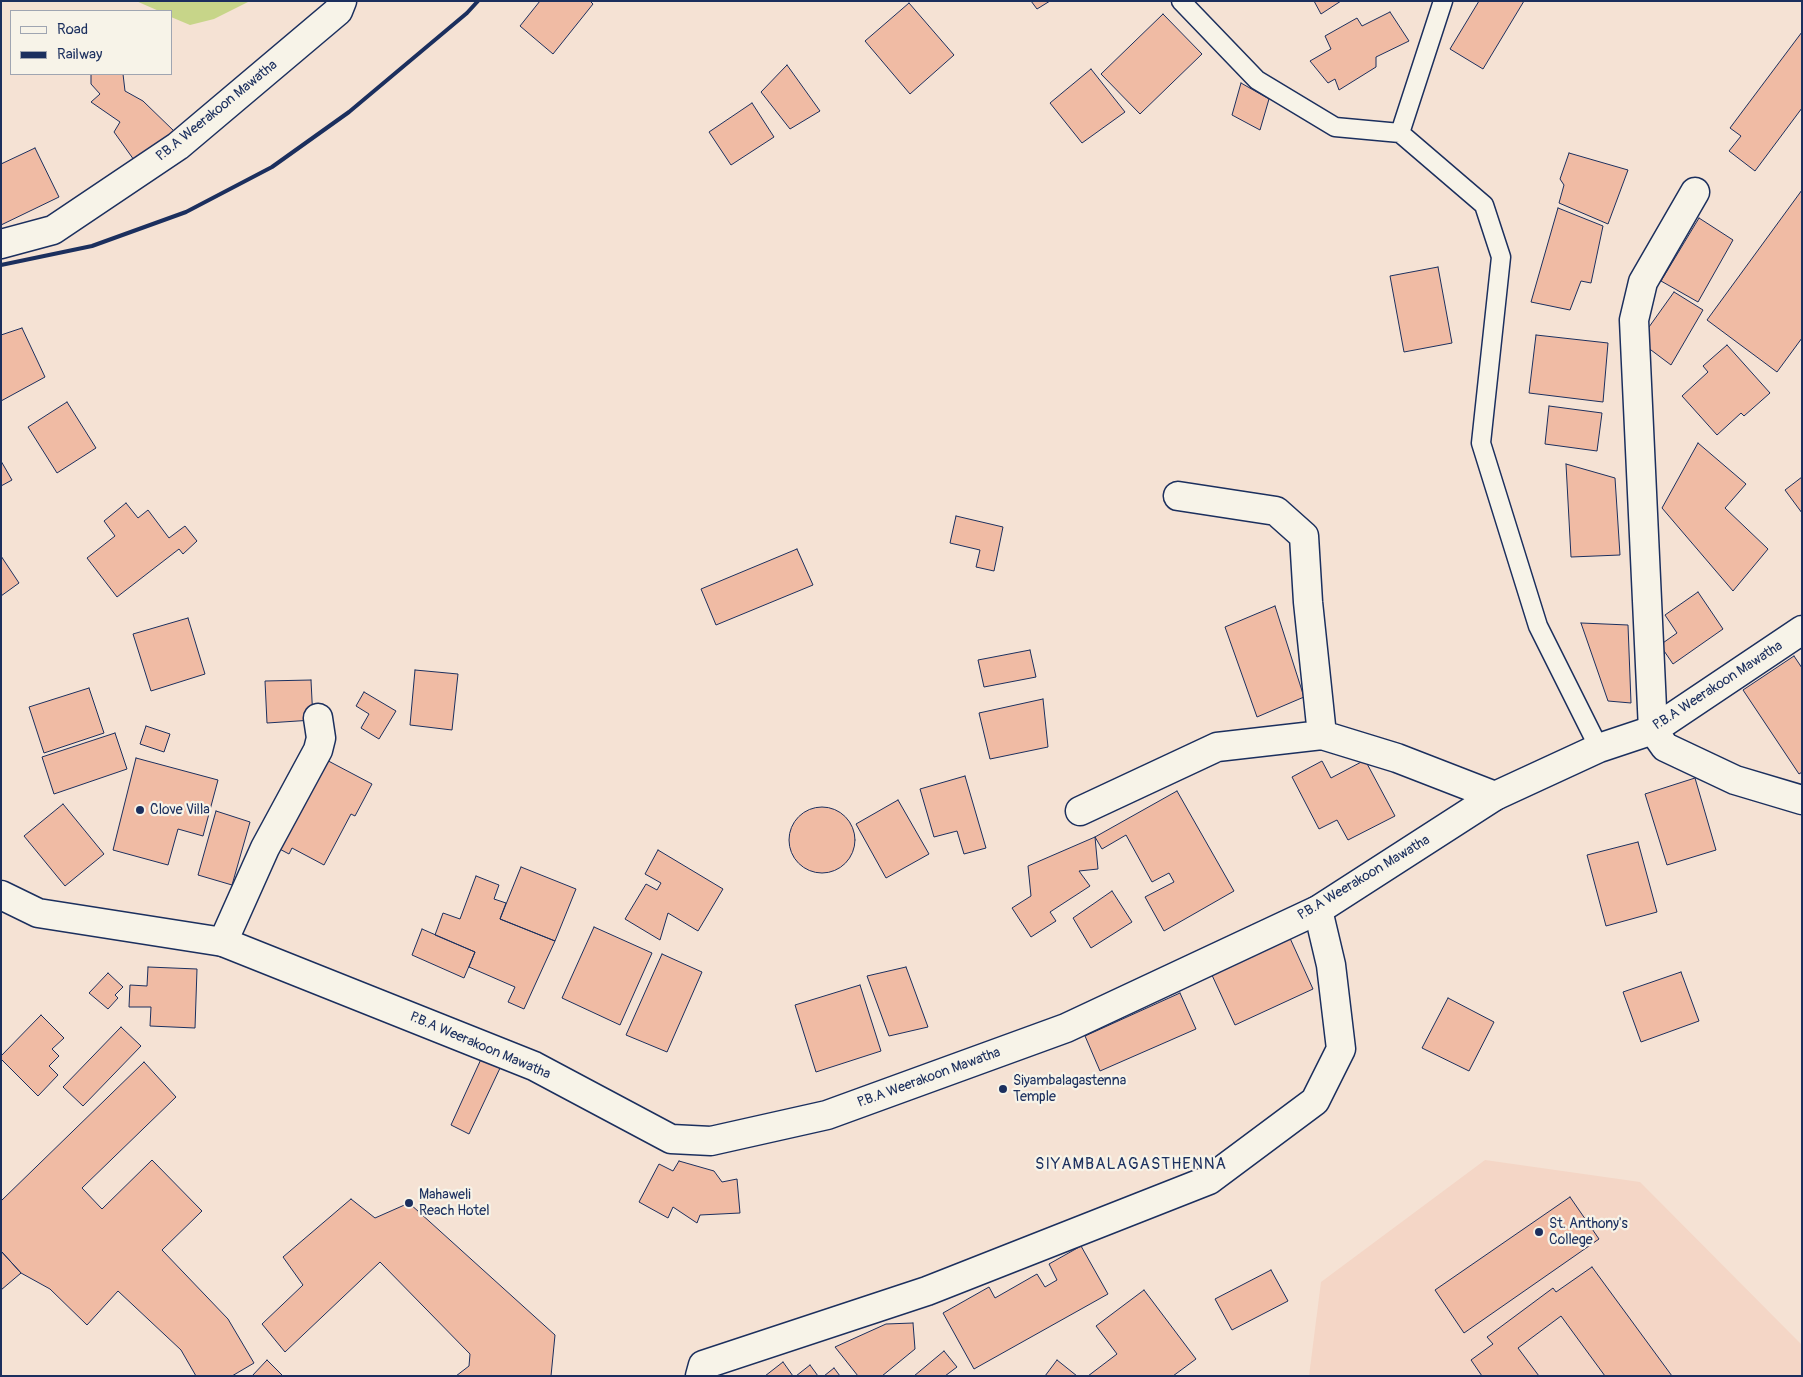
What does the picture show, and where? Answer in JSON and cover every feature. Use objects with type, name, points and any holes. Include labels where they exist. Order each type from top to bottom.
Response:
[{"type":"street","name":"P.B.A Weerakoon Mawatha","points":[[1,244],[54,230],[178,146],[338,11],[342,1]]},
{"type":"street","points":[[1695,192],[1643,282],[1634,320],[1653,730],[1665,747],[1726,776],[1802,800]]},
{"type":"street","points":[[1178,496],[1276,511],[1304,536],[1308,602],[1322,735]]},
{"type":"street","name":"P.B.A Weerakoon Mawatha","points":[[1,895],[38,913],[223,942],[534,1066],[671,1139],[711,1141],[827,1115],[1066,1028],[1318,910],[1495,796],[1599,748],[1653,730],[1802,630]]},
{"type":"street","points":[[223,942],[265,848],[318,750],[321,738],[318,718]]},
{"type":"street","points":[[1080,811],[1217,747],[1322,735],[1396,758],[1495,796]]},
{"type":"street","points":[[700,1376],[703,1365],[927,1290],[1209,1180],[1315,1101],[1341,1049],[1331,966],[1318,910]]},
{"type":"lane","points":[[1180,1],[1257,80],[1335,127],[1400,133],[1484,205],[1501,257],[1481,443],[1538,626],[1599,748]]},
{"type":"lane","points":[[1400,133],[1443,1]]},
{"type":"shaded area","name":"St. Anthony's College","points":[[1485,1160],[1640,1182],[1802,1345],[1802,1376],[1309,1376],[1321,1282]]},
{"type":"green space","points":[[136,1],[250,1],[214,19],[190,25],[172,17],[172,10],[157,10]]},
{"type":"building","points":[[540,1],[590,1],[593,4],[553,54],[520,26]]},
{"type":"building","points":[[1031,1],[1050,1],[1037,9]]},
{"type":"building","points":[[1314,1],[1341,1],[1321,14]]},
{"type":"building","points":[[1479,1],[1524,1],[1483,69],[1450,49]]},
{"type":"building","points":[[909,3],[954,55],[910,94],[865,41]]},
{"type":"building","points":[[1390,12],[1409,41],[1376,57],[1376,67],[1339,90],[1335,79],[1328,83],[1310,61],[1331,49],[1325,36],[1357,18],[1362,26]]},
{"type":"building","points":[[1163,14],[1202,54],[1140,114],[1101,74]]},
{"type":"building","points":[[1802,32],[1802,108],[1755,171],[1729,151],[1741,136],[1730,128]]},
{"type":"building","points":[[787,65],[820,111],[790,129],[761,92]]},
{"type":"building","points":[[1091,69],[1125,112],[1082,143],[1050,103]]},
{"type":"building","points":[[91,75],[123,75],[125,91],[143,101],[175,132],[134,160],[114,132],[120,122],[91,102],[100,94],[91,84]]},
{"type":"building","points":[[1241,83],[1269,99],[1260,130],[1232,115]]},
{"type":"building","points":[[752,103],[774,137],[731,165],[709,132]]},
{"type":"building","points":[[35,148],[59,197],[1,225],[1,164]]},
{"type":"building","points":[[1569,153],[1628,170],[1608,224],[1559,203],[1564,185],[1560,179]]},
{"type":"building","points":[[1802,190],[1802,338],[1777,372],[1707,320]]},
{"type":"building","points":[[1558,208],[1603,226],[1591,283],[1581,281],[1570,310],[1531,302]]},
{"type":"building","points":[[1699,218],[1733,240],[1698,302],[1661,281]]},
{"type":"building","points":[[1438,267],[1452,343],[1404,352],[1390,276]]},
{"type":"building","points":[[1674,292],[1703,310],[1671,365],[1639,341]]},
{"type":"building","points":[[22,328],[45,377],[1,401],[1,335]]},
{"type":"building","points":[[1536,335],[1608,343],[1603,402],[1529,393]]},
{"type":"building","points":[[1727,345],[1770,393],[1744,416],[1741,413],[1717,435],[1682,396],[1708,372],[1703,366]]},
{"type":"building","points":[[67,402],[96,448],[57,473],[28,427]]},
{"type":"building","points":[[1549,406],[1602,413],[1597,451],[1545,444]]},
{"type":"building","points":[[1698,443],[1746,484],[1725,508],[1768,549],[1733,591],[1662,508]]},
{"type":"building","points":[[1,461],[12,480],[1,486]]},
{"type":"building","points":[[1566,464],[1615,478],[1620,555],[1571,557]]},
{"type":"building","points":[[1802,477],[1802,513],[1785,490]]},
{"type":"building","points":[[126,503],[138,518],[148,510],[169,538],[185,526],[197,541],[183,554],[179,549],[117,597],[87,558],[115,536],[104,521]]},
{"type":"building","points":[[956,516],[1003,527],[994,571],[976,567],[980,550],[950,543]]},
{"type":"building","points":[[797,549],[813,585],[716,625],[701,589]]},
{"type":"building","points":[[1,556],[19,583],[1,596]]},
{"type":"building","points":[[1698,592],[1723,629],[1673,664],[1660,645],[1677,633],[1665,615]]},
{"type":"building","points":[[1275,606],[1304,697],[1257,717],[1225,627]]},
{"type":"building","points":[[188,618],[205,674],[151,691],[133,634]]},
{"type":"building","points":[[1581,623],[1628,625],[1631,703],[1608,701]]},
{"type":"building","points":[[1030,650],[1036,677],[984,687],[978,660]]},
{"type":"building","points":[[1794,656],[1802,668],[1802,772],[1799,774],[1743,690]]},
{"type":"building","points":[[415,670],[458,674],[452,730],[410,725]]},
{"type":"building","points":[[311,680],[313,720],[267,723],[265,681]]},
{"type":"building","points":[[89,688],[104,733],[44,753],[29,707]]},
{"type":"building","points":[[364,692],[396,711],[379,739],[361,728],[369,714],[356,706]]},
{"type":"building","points":[[1043,699],[1048,747],[990,759],[979,713]]},
{"type":"building","points":[[146,726],[170,734],[164,752],[140,744]]},
{"type":"building","points":[[115,733],[127,769],[54,794],[42,757]]},
{"type":"building","points":[[317,755],[372,784],[355,816],[351,814],[324,865],[292,848],[289,854],[272,845]]},
{"type":"building","points":[[136,758],[218,780],[203,836],[178,829],[168,865],[113,850]]},
{"type":"building","points":[[1365,760],[1395,816],[1348,840],[1337,820],[1319,829],[1292,777],[1322,761],[1331,778]]},
{"type":"building","points":[[965,776],[986,848],[964,854],[957,831],[934,837],[920,789]]},
{"type":"building","points":[[1695,778],[1716,850],[1667,865],[1645,794]]},
{"type":"building","points":[[1177,791],[1234,891],[1164,931],[1145,897],[1174,882],[1169,873],[1152,882],[1126,835],[1102,849],[1095,837]]},
{"type":"building","points":[[898,800],[929,854],[886,878],[856,824]]},
{"type":"building","points":[[63,804],[104,854],[65,886],[24,836]]},
{"type":"building","points":[[822,807],[834,810],[845,817],[852,828],[855,840],[852,852],[845,863],[834,870],[822,873],[810,870],[799,863],[792,852],[789,840],[792,828],[799,817],[810,810]]},
{"type":"building","points":[[216,811],[250,822],[232,885],[198,875]]},
{"type":"building","points":[[1095,837],[1098,869],[1079,871],[1090,886],[1050,912],[1056,921],[1031,937],[1012,908],[1031,896],[1028,866]]},
{"type":"building","points":[[1638,842],[1657,912],[1606,926],[1587,855]]},
{"type":"building","points":[[658,850],[723,889],[698,931],[668,913],[660,940],[625,919],[646,884],[657,890],[661,883],[645,874]]},
{"type":"building","points":[[521,867],[576,889],[555,941],[500,919]]},
{"type":"building","points":[[476,876],[499,885],[494,899],[506,903],[500,919],[555,941],[524,1009],[508,1002],[515,987],[469,967],[475,952],[435,935],[443,913],[460,919]]},
{"type":"building","points":[[1112,891],[1132,922],[1091,948],[1073,918]]},
{"type":"building","points":[[594,927],[652,953],[620,1025],[562,998]]},
{"type":"building","points":[[422,929],[475,952],[464,978],[412,955]]},
{"type":"building","points":[[1289,936],[1313,989],[1235,1025],[1211,973]]},
{"type":"building","points":[[662,954],[702,972],[667,1052],[626,1035]]},
{"type":"building","points":[[148,967],[197,969],[195,1028],[150,1026],[151,1007],[129,1007],[130,985],[147,986]]},
{"type":"building","points":[[906,967],[928,1027],[889,1036],[867,976]]},
{"type":"building","points":[[1681,972],[1699,1021],[1641,1042],[1623,992]]},
{"type":"building","points":[[108,973],[123,987],[115,995],[118,998],[108,1009],[89,993]]},
{"type":"building","points":[[860,985],[881,1051],[816,1072],[795,1005]]},
{"type":"building","points":[[1180,993],[1196,1029],[1100,1071],[1085,1036]]},
{"type":"building","points":[[1448,998],[1494,1022],[1469,1071],[1422,1048]]},
{"type":"building","points":[[41,1015],[64,1038],[52,1049],[59,1056],[49,1066],[58,1075],[38,1096],[1,1059],[1,1056]]},
{"type":"building","points":[[121,1027],[141,1046],[83,1106],[63,1087]]},
{"type":"building","points":[[482,1057],[501,1066],[469,1134],[451,1125]]},
{"type":"building","points":[[144,1062],[176,1097],[82,1188],[102,1209],[152,1160],[202,1211],[162,1250],[228,1319],[254,1363],[232,1376],[196,1376],[181,1350],[118,1291],[87,1325],[50,1289],[21,1273],[1,1251],[1,1201]]},
{"type":"building","points":[[679,1161],[714,1171],[722,1182],[737,1179],[740,1213],[700,1215],[697,1223],[673,1207],[668,1218],[639,1202],[659,1164],[673,1171]]},
{"type":"building","points":[[1570,1197],[1599,1239],[1464,1333],[1435,1290]]},
{"type":"building","points":[[351,1199],[375,1218],[409,1203],[555,1335],[551,1376],[456,1376],[469,1366],[470,1354],[380,1262],[285,1352],[262,1324],[303,1285],[283,1257]]},
{"type":"building","points":[[1081,1246],[1108,1294],[974,1369],[943,1313],[989,1287],[995,1298],[1037,1274],[1045,1287],[1057,1280],[1049,1264]]},
{"type":"building","points":[[1,1251],[21,1273],[1,1290]]},
{"type":"building","points":[[1592,1267],[1672,1376],[1605,1376],[1561,1316],[1518,1348],[1539,1376],[1482,1376],[1471,1360],[1493,1344],[1487,1337],[1553,1288],[1556,1292]]},
{"type":"building","points":[[1271,1270],[1288,1301],[1232,1330],[1215,1299]]},
{"type":"building","points":[[1144,1290],[1196,1359],[1173,1376],[1088,1376],[1117,1354],[1096,1326]]},
{"type":"building","points":[[913,1323],[915,1349],[882,1376],[858,1376],[835,1347],[886,1324]]},
{"type":"building","points":[[944,1351],[957,1367],[945,1376],[914,1376]]},
{"type":"building","points":[[267,1360],[283,1376],[252,1376]]},
{"type":"building","points":[[1057,1360],[1077,1376],[1045,1376]]},
{"type":"building","points":[[783,1362],[793,1376],[765,1376]]},
{"type":"building","points":[[810,1365],[818,1376],[796,1376]]},
{"type":"building","points":[[834,1368],[840,1376],[824,1376]]},
{"type":"railway","points":[[1,265],[92,246],[186,212],[272,167],[349,112],[467,13],[478,1]]},
{"type":"place","name":"Clove Villa","points":[[140,810]]},
{"type":"place","name":"Siyambalagastenna Temple","points":[[1003,1089]]},
{"type":"place","name":"Mahaweli Reach Hotel","points":[[409,1203]]},
{"type":"place","name":"St. Anthony's College","points":[[1539,1232]]},
{"type":"district","name":"SIYAMBALAGASTHENNA","points":[[1131,1165]]}]
